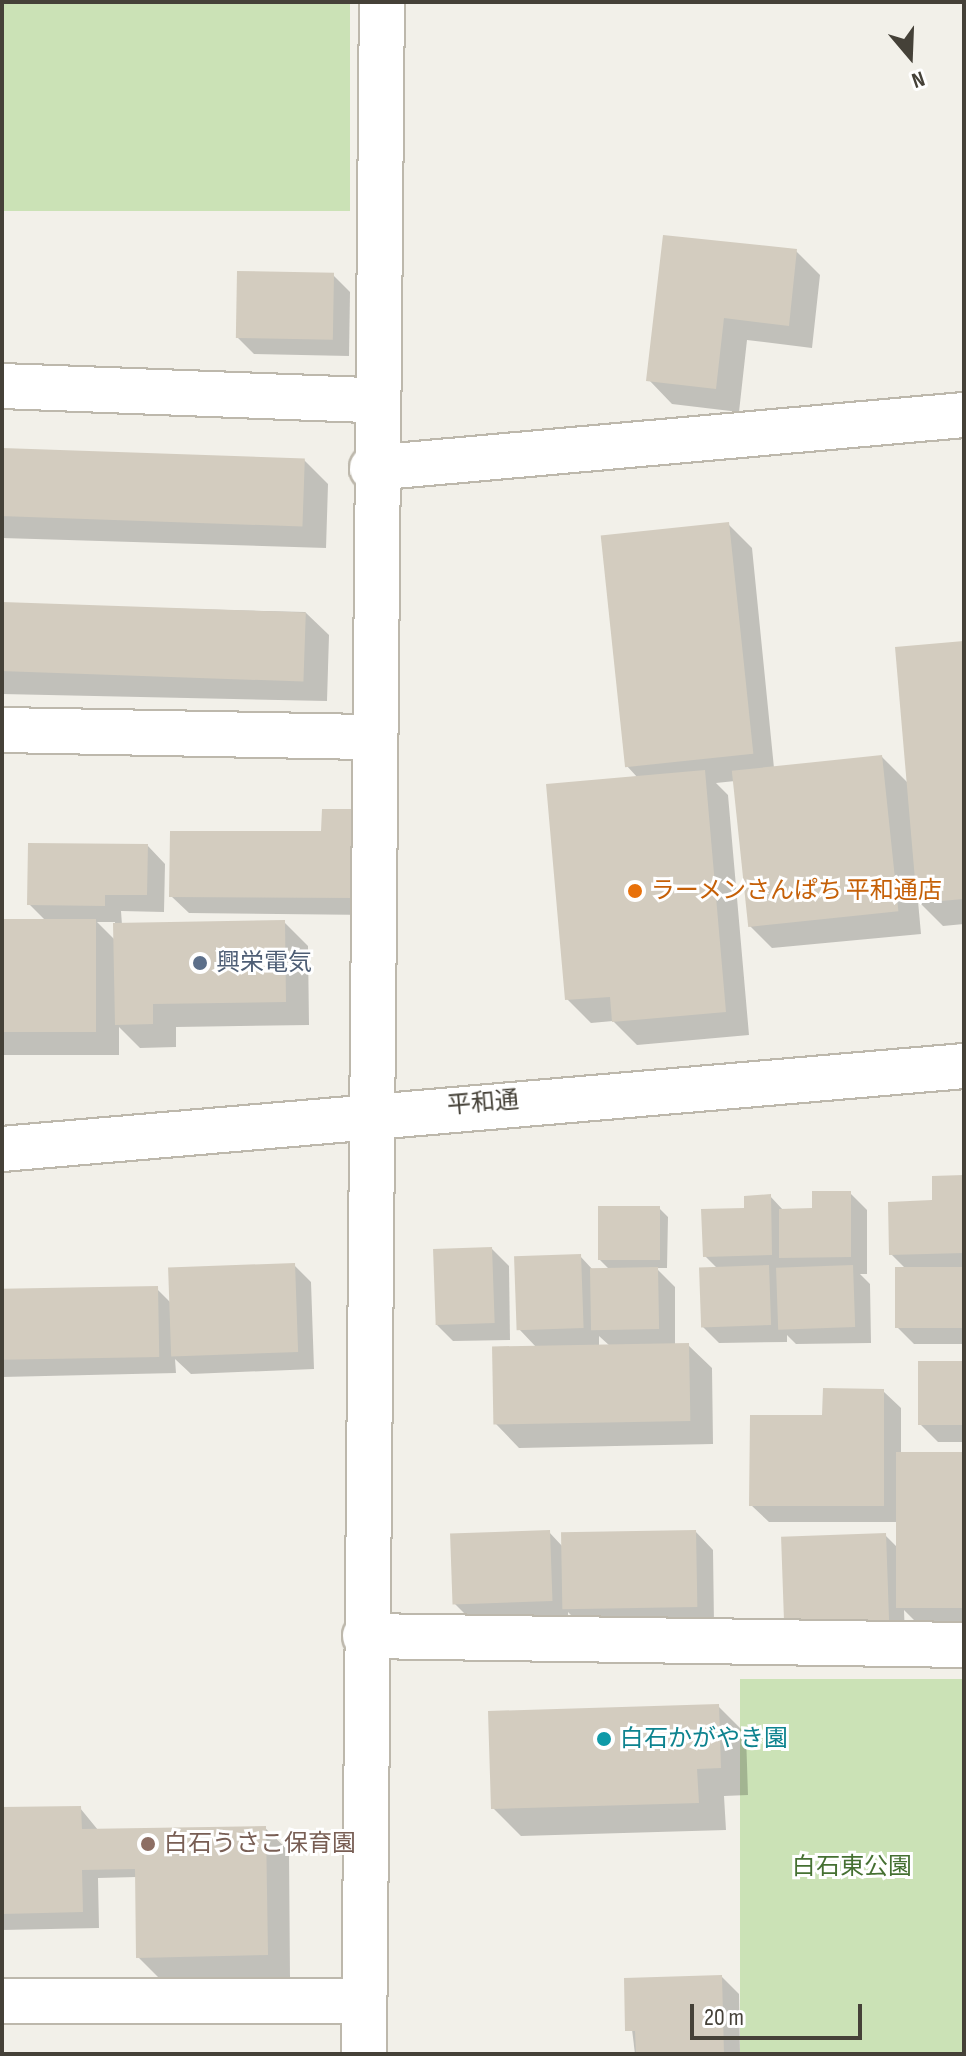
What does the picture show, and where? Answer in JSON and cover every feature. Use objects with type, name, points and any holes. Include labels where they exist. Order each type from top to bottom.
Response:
[{"type":"street","points":[[364,2054],[372,468],[382,2]]},
{"type":"street","points":[[2,386],[374,400]]},
{"type":"street","points":[[372,468],[964,415]]},
{"type":"street","points":[[2,730],[371,737]]},
{"type":"street","name":"平和通","points":[[2,1149],[370,1114],[964,1066]]},
{"type":"street","points":[[365,1636],[964,1645]]},
{"type":"street","points":[[2,2001],[363,2001]]},
{"type":"green space","points":[[2,2],[350,2],[350,211],[2,211]]},
{"type":"green space","name":"白石東公園","points":[[740,1679],[964,1679],[964,2054],[740,2054]]},
{"type":"building","points":[[663,235],[797,249],[789,326],[724,318],[716,389],[646,381]]},
{"type":"building","points":[[237,271],[334,273],[333,340],[236,338]]},
{"type":"building","points":[[2,448],[305,459],[302,527],[2,516]]},
{"type":"building","points":[[729,522],[753,754],[625,767],[601,535]]},
{"type":"building","points":[[2,602],[306,613],[303,682],[2,671]]},
{"type":"building","points":[[964,641],[964,899],[917,903],[895,647]]},
{"type":"building","points":[[882,755],[898,911],[748,927],[732,771]]},
{"type":"building","name":"ラーメンさんぱち 平和通店","points":[[705,770],[726,1012],[612,1022],[610,997],[565,1000],[546,784]]},
{"type":"building","points":[[322,809],[356,809],[355,898],[169,897],[170,831],[321,831]]},
{"type":"building","points":[[28,843],[148,844],[147,895],[105,895],[105,906],[27,905]]},
{"type":"building","points":[[2,919],[96,919],[96,1032],[2,1032]]},
{"type":"building","name":"興栄電気","points":[[285,920],[286,1002],[153,1004],[153,1024],[115,1025],[113,923]]},
{"type":"building","points":[[964,1175],[964,1253],[889,1255],[888,1202],[932,1200],[932,1176]]},
{"type":"building","points":[[812,1191],[851,1191],[851,1257],[779,1258],[779,1209],[812,1208]]},
{"type":"building","points":[[771,1194],[772,1255],[703,1257],[701,1209],[744,1208],[744,1196]]},
{"type":"building","points":[[598,1206],[660,1206],[660,1260],[598,1260]]},
{"type":"building","points":[[492,1247],[495,1323],[436,1325],[433,1249]]},
{"type":"building","points":[[581,1254],[584,1328],[517,1330],[514,1256]]},
{"type":"building","points":[[295,1263],[298,1352],[171,1356],[168,1267]]},
{"type":"building","points":[[769,1265],[771,1325],[701,1327],[699,1267]]},
{"type":"building","points":[[853,1265],[855,1327],[778,1330],[776,1268]]},
{"type":"building","points":[[658,1267],[659,1329],[591,1330],[590,1268]]},
{"type":"building","points":[[895,1267],[964,1267],[964,1328],[895,1328]]},
{"type":"building","points":[[158,1286],[159,1357],[3,1360],[2,1289]]},
{"type":"building","points":[[689,1343],[690,1421],[493,1424],[492,1346]]},
{"type":"building","points":[[918,1361],[964,1361],[964,1425],[918,1425]]},
{"type":"building","points":[[823,1388],[884,1389],[884,1506],[749,1506],[750,1415],[822,1415]]},
{"type":"building","points":[[896,1452],[964,1452],[964,1608],[896,1608]]},
{"type":"building","points":[[550,1530],[552,1601],[453,1604],[450,1533]]},
{"type":"building","points":[[696,1530],[697,1607],[562,1609],[561,1532]]},
{"type":"building","points":[[886,1533],[889,1621],[784,1625],[781,1537]]},
{"type":"building","name":"白石かがやき園","points":[[719,1704],[721,1768],[697,1769],[699,1803],[491,1809],[488,1711]]},
{"type":"building","points":[[81,1806],[82,1829],[266,1826],[268,1955],[136,1958],[135,1869],[82,1870],[83,1912],[2,1914],[2,1807]]},
{"type":"building","points":[[722,1975],[724,2054],[636,2054],[635,2031],[625,2031],[624,1978]]},
{"type":"place","name":"ラーメンさんぱち 平和通店","points":[[635,891]]},
{"type":"place","name":"興栄電気","points":[[200,963]]},
{"type":"place","name":"白石かがやき園","points":[[604,1739]]},
{"type":"place","name":"白石うさこ保育園","points":[[148,1844]]}]
